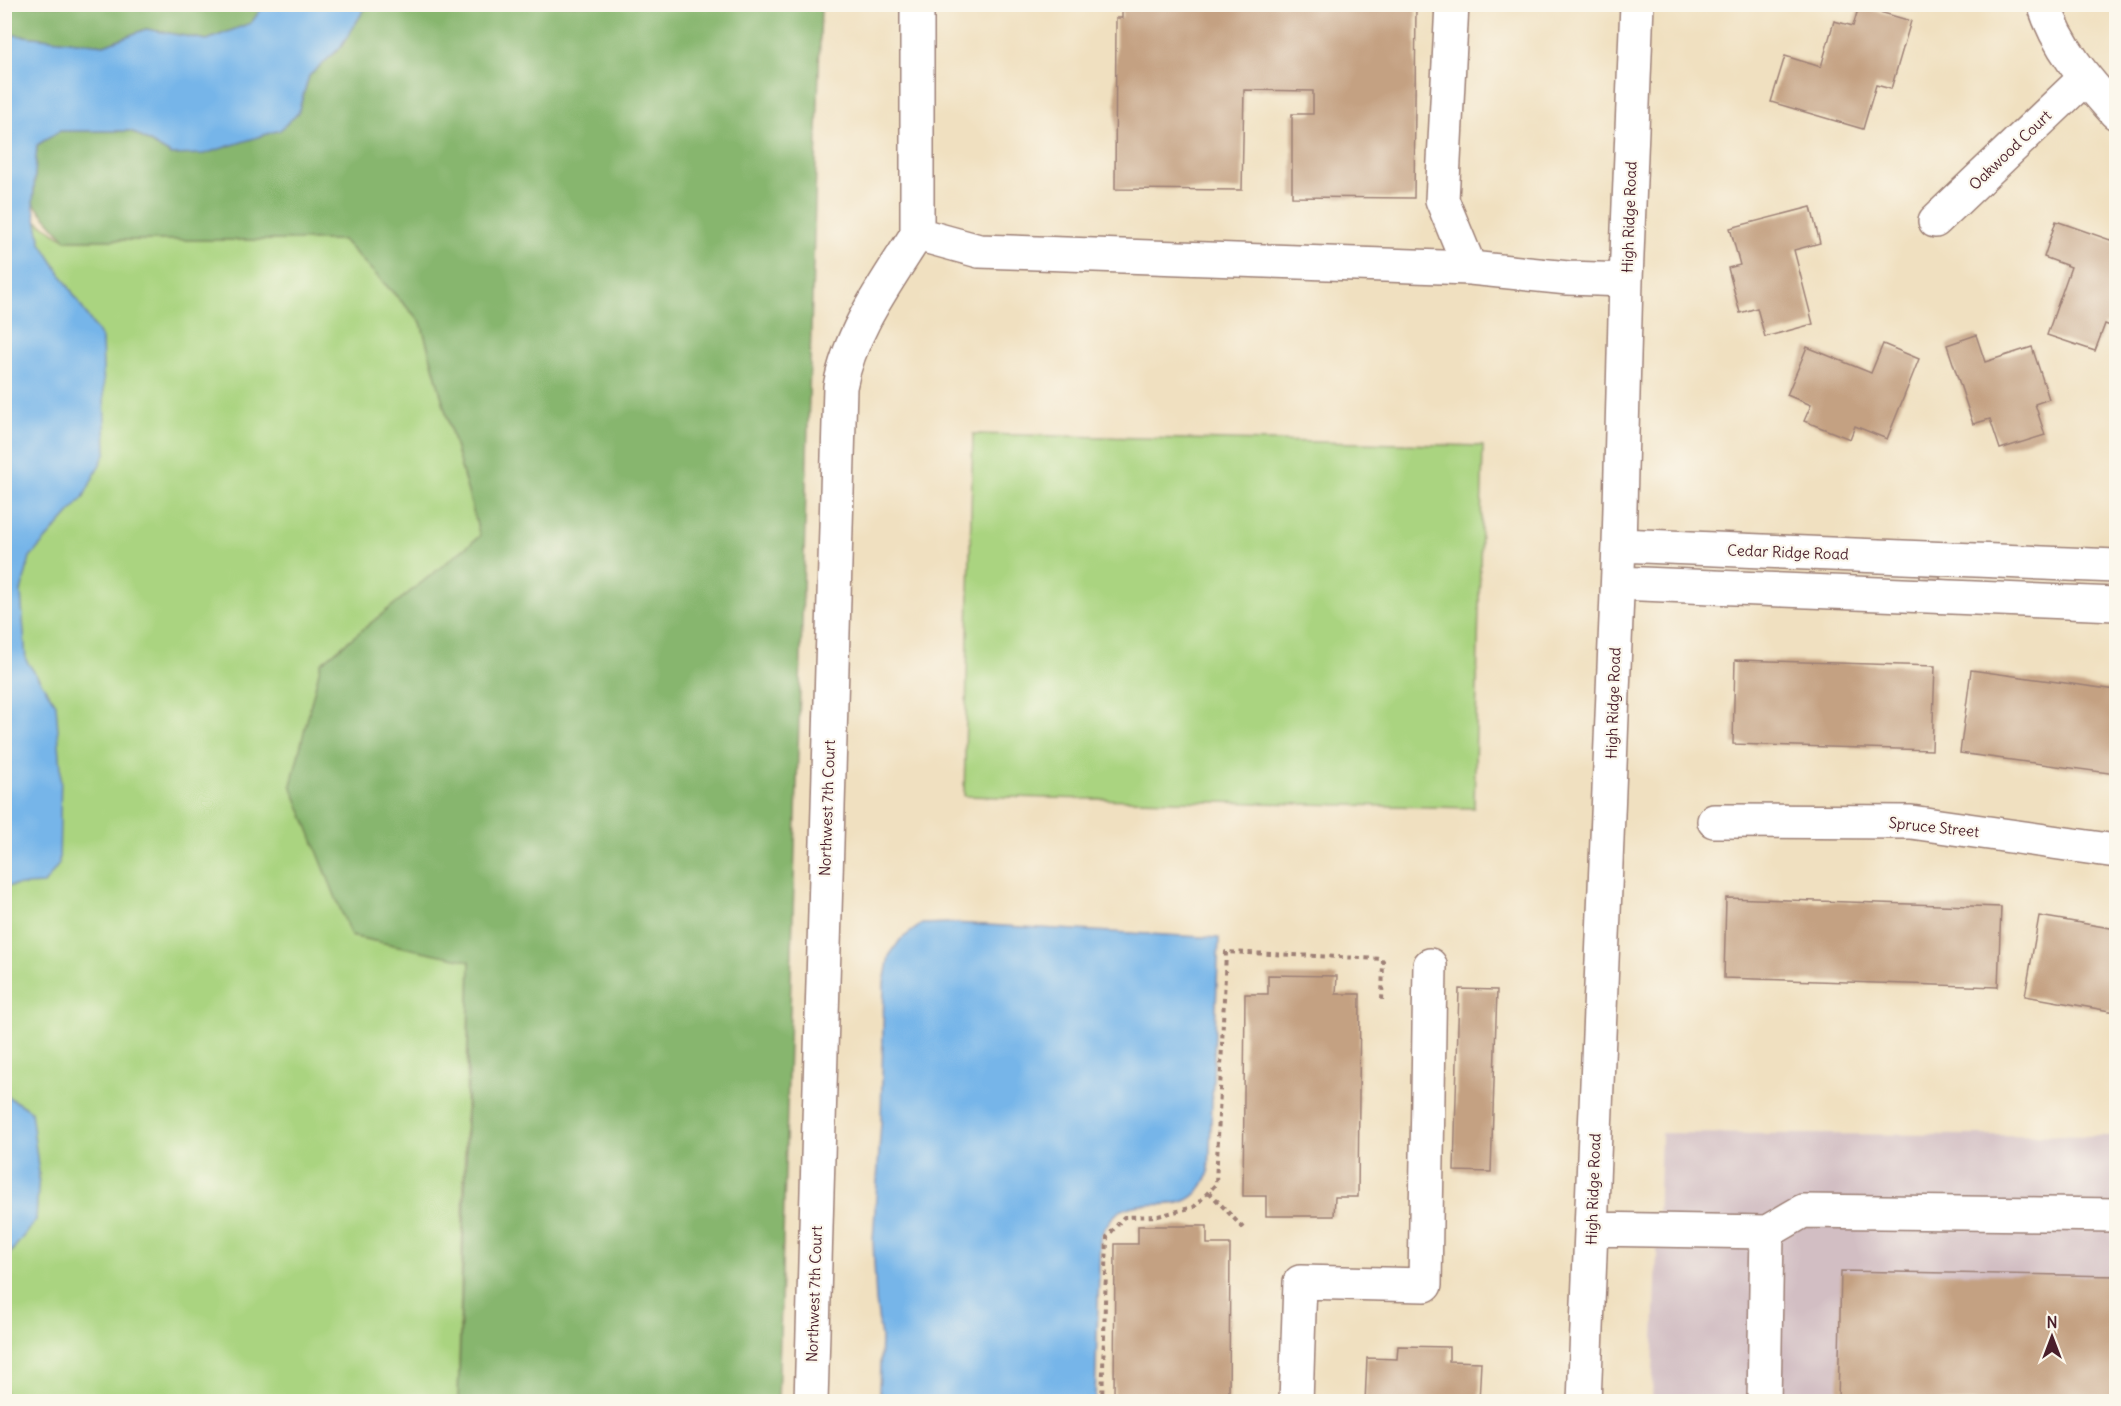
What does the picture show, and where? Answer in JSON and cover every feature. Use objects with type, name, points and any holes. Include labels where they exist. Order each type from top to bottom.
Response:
[{"type":"street","points":[[917,4],[917,234],[979,251],[1470,268],[1568,278],[1626,280]]},
{"type":"street","points":[[1452,4],[1442,200],[1470,268]]},
{"type":"street","name":"High Ridge Road","points":[[1584,1401],[1620,545],[1626,280],[1636,4]]},
{"type":"street","points":[[2044,4],[2068,55],[2116,113]]},
{"type":"street","name":"Oakwood Court","points":[[1935,221],[2085,78]]},
{"type":"street","name":"Northwest 7th Court","points":[[811,1401],[840,387],[846,362],[858,332],[917,234]]},
{"type":"street","name":"Cedar Ridge Road","points":[[1620,545],[2116,566]]},
{"type":"street","points":[[1953,598],[1956,559]]},
{"type":"street","points":[[1618,583],[2116,604]]},
{"type":"street","name":"Spruce Street","points":[[1714,821],[1911,822],[2116,851]]},
{"type":"street","points":[[1296,1401],[1300,1282],[1425,1285],[1430,965]]},
{"type":"street","points":[[1592,1229],[1767,1232],[1803,1212],[2116,1215]]},
{"type":"street","points":[[1764,1401],[1767,1232]]},
{"type":"path","points":[[1102,1401],[1107,1237],[1124,1217],[1158,1216],[1194,1208],[1216,1184],[1226,952],[1383,959],[1382,1004]]},
{"type":"path","points":[[1209,1192],[1244,1229]]},
{"type":"shaded area","points":[[1661,1133],[2116,1136],[2116,1401],[1652,1402]]},
{"type":"green space","points":[[4,5],[265,5],[251,23],[207,40],[146,29],[104,45],[5,34]]},
{"type":"green space","points":[[367,5],[821,5],[778,1401],[458,1401],[470,961],[351,936],[291,785],[321,663],[480,536],[421,322],[343,240],[66,240],[33,203],[37,145],[60,131],[131,131],[172,155],[298,113],[309,76],[341,47]]},
{"type":"green space","points":[[4,200],[66,240],[343,240],[421,322],[480,536],[321,663],[351,936],[470,960],[458,1401],[5,1401]]},
{"type":"green space","points":[[973,434],[1483,446],[1474,808],[964,796]]},
{"type":"water","points":[[265,4],[367,5],[341,47],[309,76],[298,113],[280,130],[204,154],[172,155],[131,131],[60,131],[37,145],[33,203],[41,243],[102,339],[106,452],[83,498],[30,557],[21,592],[26,660],[56,704],[61,769],[59,864],[44,884],[6,886],[4,882],[5,34],[104,45],[146,29],[207,40],[251,23]]},
{"type":"water","points":[[952,923],[1219,938],[1209,1172],[1199,1191],[1186,1201],[1139,1205],[1124,1209],[1111,1220],[1100,1240],[1095,1401],[884,1401],[879,1391],[881,1338],[876,1301],[873,1241],[881,1122],[884,983],[889,956],[900,940],[922,924]]},
{"type":"water","points":[[5,1095],[31,1111],[39,1173],[36,1220],[5,1260]]},
{"type":"building","points":[[1122,4],[1416,4],[1414,198],[1292,197],[1292,114],[1313,114],[1313,91],[1244,90],[1242,190],[1115,189],[1116,18],[1122,18]]},
{"type":"building","points":[[1859,6],[1911,21],[1891,89],[1876,85],[1863,129],[1771,102],[1785,56],[1821,67],[1834,21],[1853,26]]},
{"type":"building","points":[[1811,207],[1820,243],[1794,250],[1813,324],[1765,337],[1757,308],[1740,313],[1728,268],[1740,265],[1730,228]]},
{"type":"building","points":[[2056,221],[2116,242],[2116,328],[2105,324],[2095,351],[2047,335],[2071,267],[2044,257]]},
{"type":"building","points":[[1976,335],[1985,362],[2032,347],[2049,399],[2035,404],[2045,435],[2000,449],[1990,419],[1973,424],[1947,345]]},
{"type":"building","points":[[1883,344],[1919,359],[1887,439],[1855,426],[1850,439],[1804,421],[1811,405],[1787,395],[1807,347],[1871,373]]},
{"type":"building","points":[[1920,569],[1940,570],[1940,584],[1920,584]]},
{"type":"building","points":[[1735,660],[1935,666],[1932,750],[1733,744]]},
{"type":"building","points":[[1971,670],[2116,690],[2116,774],[1960,753]]},
{"type":"building","points":[[1726,898],[2001,907],[1998,987],[1724,978]]},
{"type":"building","points":[[2039,916],[2116,929],[2116,1012],[2025,996]]},
{"type":"building","points":[[1268,975],[1337,976],[1336,994],[1360,994],[1358,1197],[1335,1197],[1334,1216],[1266,1216],[1266,1196],[1243,1196],[1245,994],[1268,994]]},
{"type":"building","points":[[1459,989],[1497,990],[1491,1172],[1454,1171]]},
{"type":"building","points":[[1138,1226],[1207,1226],[1207,1244],[1230,1244],[1229,1402],[1114,1402],[1115,1244],[1138,1244]]},
{"type":"building","points":[[1841,1271],[2116,1276],[2116,1402],[1838,1402]]},
{"type":"building","points":[[1398,1346],[1449,1347],[1449,1361],[1481,1362],[1479,1402],[1365,1402],[1367,1358],[1397,1359]]}]
